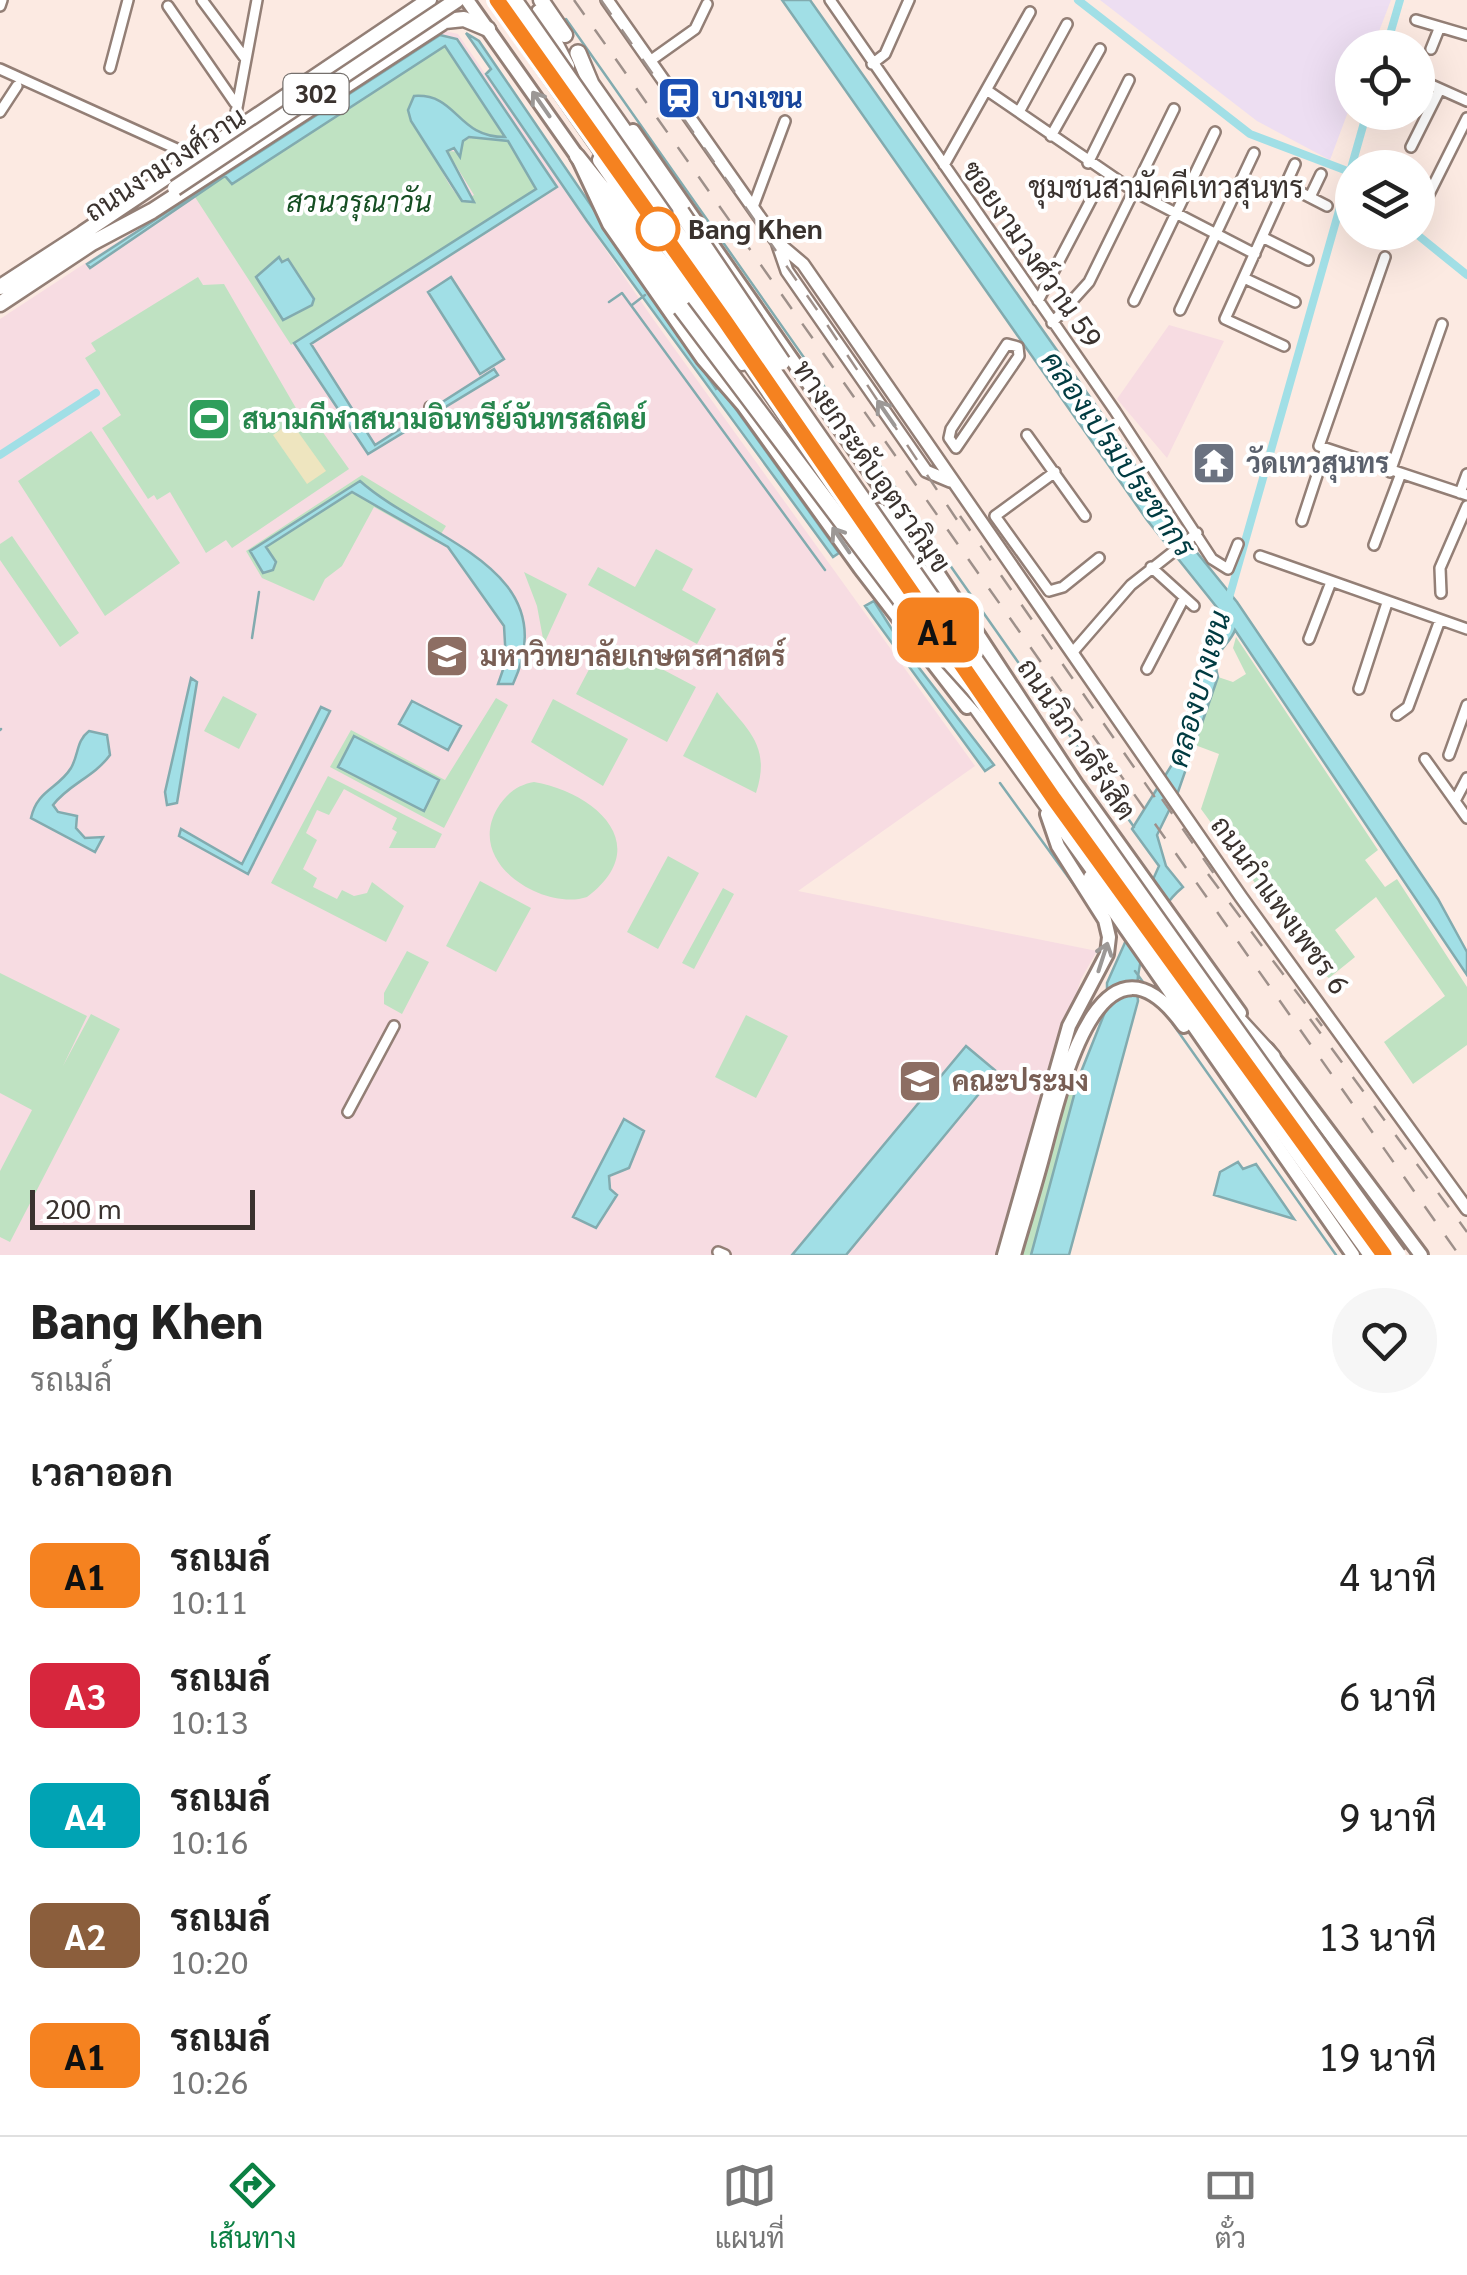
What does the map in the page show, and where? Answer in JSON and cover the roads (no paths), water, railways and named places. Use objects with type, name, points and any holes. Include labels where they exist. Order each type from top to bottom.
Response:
[{"type":"highway","name":"ทางยกระดับอุตราภิมุข","points":[[494,0],[725,321],[991,708],[1384,1255]]},
{"type":"highway","name":"ทางยกระดับอุตราภิมุข","points":[[516,0],[997,689],[1066,796],[1401,1255]]},
{"type":"highway","points":[[578,52],[591,84],[633,149],[681,212],[997,689]]},
{"type":"highway","points":[[606,192],[625,228],[681,308],[808,470],[937,648],[991,708]]},
{"type":"main road","name":"ถนนงามวงศ์วาน","points":[[173,185],[441,0]]},
{"type":"main road","name":"ถนนงามวงศ์วาน","points":[[3,280],[86,238],[173,185],[457,0]]},
{"type":"main road","name":"ถนนวิภาวดีรังสิต","points":[[468,0],[577,156],[609,224],[684,332],[790,466],[860,568],[902,617],[1124,917]]},
{"type":"main road","name":"ถนนวิภาวดีรังสิต","points":[[494,0],[813,462],[902,600],[1149,952],[1215,1037],[1371,1255]]},
{"type":"main road","name":"ถนนวิภาวดีรังสิต","points":[[516,0],[567,66],[752,348],[911,552],[1401,1255]]},
{"type":"main road","points":[[86,238],[187,160],[427,2],[442,4],[447,10],[445,21]]},
{"type":"main road","points":[[537,4],[567,66]]},
{"type":"main road","points":[[537,4],[565,35]]},
{"type":"main road","points":[[86,238],[152,211],[445,21],[464,18],[488,29]]},
{"type":"main road","name":"ถนนวิภาวดีรังสิต","points":[[565,35],[891,502],[1139,881]]},
{"type":"main road","points":[[577,156],[742,363]]},
{"type":"main road","name":"ถนนงามวงศ์วาน","points":[[0,304],[86,238]]},
{"type":"main road","points":[[891,502],[911,552]]},
{"type":"main road","points":[[902,600],[902,617]]},
{"type":"main road","points":[[1004,1255],[1069,1026],[1108,954],[1105,920],[1058,846],[1046,814]]},
{"type":"main road","name":"ถนนวิภาวดีรังสิต","points":[[1164,917],[1273,1057],[1417,1255]]},
{"type":"main road","name":"ถนนวิภาวดีรังสิต","points":[[1149,952],[1228,1076],[1354,1255]]},
{"type":"main road","points":[[1014,1255],[1064,1076],[1098,1004],[1114,993],[1135,988],[1151,992],[1228,1076]]},
{"type":"main road","points":[[1226,1006],[1273,1057]]},
{"type":"main road","points":[[1215,1037],[1258,1115]]},
{"type":"street","points":[[110,68],[128,0]]},
{"type":"street","points":[[202,0],[244,58]]},
{"type":"street","points":[[233,129],[257,0]]},
{"type":"street","name":"ถนนกำแพงเพชร 6","points":[[608,0],[777,242],[803,264],[1180,810],[1467,1208]]},
{"type":"street","name":"ซอยงามวงศ์วาน 59","points":[[830,0],[1038,301],[1193,536],[1222,569],[1228,569],[1238,544]]},
{"type":"street","points":[[872,64],[885,54],[909,0]]},
{"type":"street","points":[[650,61],[695,29],[707,4]]},
{"type":"street","points":[[168,6],[235,103]]},
{"type":"street","points":[[944,165],[1030,12]]},
{"type":"street","points":[[1416,20],[1467,36]]},
{"type":"street","points":[[1019,112],[1067,24]]},
{"type":"street","points":[[1435,38],[1439,29]]},
{"type":"street","points":[[1050,136],[1100,49]]},
{"type":"street","points":[[0,68],[179,150],[187,160]]},
{"type":"street","points":[[1088,164],[1130,80]]},
{"type":"street","points":[[0,112],[17,86]]},
{"type":"street","points":[[1435,87],[1467,102]]},
{"type":"street","points":[[1411,147],[1440,89]]},
{"type":"street","points":[[988,92],[1088,164],[1176,216],[1255,254]]},
{"type":"street","points":[[1052,323],[1089,282],[1174,108]]},
{"type":"street","points":[[1435,182],[1467,118]]},
{"type":"street","points":[[752,207],[785,121]]},
{"type":"street","points":[[1134,300],[1215,132]]},
{"type":"street","points":[[1180,310],[1254,153]]},
{"type":"street","points":[[1284,346],[1226,319],[1295,164]]},
{"type":"street","points":[[1310,198],[1321,174]]},
{"type":"street","points":[[1286,186],[1328,206]]},
{"type":"street","points":[[1038,301],[1092,198]]},
{"type":"street","points":[[1262,238],[1308,260]]},
{"type":"street","name":"ถนนกำแพงเพชร 6","points":[[777,242],[787,270],[926,471],[951,481]]},
{"type":"street","points":[[1385,256],[1320,442],[1325,451],[1464,494],[1467,474]]},
{"type":"street","points":[[1244,278],[1295,302]]},
{"type":"street","points":[[1374,545],[1442,324]]},
{"type":"street","points":[[943,467],[1019,356],[1018,347],[1003,346],[951,429],[949,438],[956,448]]},
{"type":"street","points":[[1027,435],[1085,516]]},
{"type":"street","points":[[1302,520],[1325,451]]},
{"type":"street","points":[[983,526],[1055,472]]},
{"type":"street","points":[[1440,593],[1440,568],[1467,506]]},
{"type":"street","points":[[995,516],[1049,590],[1063,588],[1099,558]]},
{"type":"street","points":[[1072,653],[1151,567],[1193,536]]},
{"type":"street","points":[[1260,556],[1467,629]]},
{"type":"street","points":[[1151,567],[1194,606]]},
{"type":"street","points":[[1309,639],[1331,582]]},
{"type":"street","points":[[1147,670],[1184,598]]},
{"type":"street","points":[[1359,688],[1388,603]]},
{"type":"street","points":[[1397,715],[1408,707],[1440,620]]},
{"type":"street","points":[[1449,755],[1467,705]]},
{"type":"street","points":[[1425,759],[1467,818]]},
{"type":"street","points":[[1455,801],[1466,778]]},
{"type":"street","points":[[348,1112],[394,1026]]},
{"type":"water","name":"คลองเปรมประชากร","points":[[782,0],[810,0],[1123,444],[1156,502],[1237,602],[1438,899],[1467,952],[1467,975],[1235,630],[1218,655],[1218,677],[1178,792],[1157,835],[1166,866],[1183,887],[1163,909],[1143,954],[1138,1001],[1069,1255],[1031,1255],[1079,1077],[1107,1007],[1107,983],[1159,866],[1132,829],[1173,763],[1219,610],[1147,520]]},
{"type":"water","points":[[466,33],[479,41],[716,389],[720,387],[839,553],[833,557],[587,221],[486,74],[491,69]]},
{"type":"water","points":[[440,35],[457,39],[557,187],[311,344],[375,445],[494,369],[498,375],[368,454],[294,343],[536,189],[508,141],[469,137],[463,141],[460,157],[454,148],[447,151],[474,202],[462,201],[411,121],[408,110],[414,96],[429,97],[440,101],[476,130],[505,137],[445,46],[232,184],[225,176],[90,268],[87,264]]},
{"type":"water","points":[[279,257],[282,262],[288,259],[314,299],[312,305],[283,320],[256,277]]},
{"type":"water","points":[[451,277],[504,359],[480,374],[428,292]]},
{"type":"water","points":[[360,481],[481,561],[505,584],[521,612],[525,644],[513,684],[498,684],[506,661],[504,626],[448,547],[352,492],[266,547],[276,562],[273,570],[263,573],[250,551]]},
{"type":"water","points":[[874,601],[903,647],[994,765],[985,771],[865,606]]},
{"type":"water","points":[[191,678],[197,682],[177,803],[167,805],[165,792]]},
{"type":"water","points":[[412,701],[461,726],[448,750],[399,724]]},
{"type":"water","points":[[321,707],[330,711],[248,874],[179,836],[181,829],[242,864]]},
{"type":"water","points":[[89,731],[107,735],[110,755],[53,805],[58,812],[77,816],[76,828],[85,838],[103,837],[95,852],[31,818],[38,801],[71,768]]},
{"type":"water","points":[[354,736],[439,780],[424,811],[338,767]]},
{"type":"water","points":[[966,1046],[997,1072],[846,1255],[792,1255]]},
{"type":"water","points":[[624,1119],[644,1131],[629,1168],[609,1176],[610,1189],[617,1195],[596,1228],[573,1217]]},
{"type":"water","points":[[1238,1162],[1243,1169],[1256,1164],[1294,1219],[1214,1195],[1220,1172]]},
{"type":"waterway","points":[[1078,0],[1250,134],[1335,166]]},
{"type":"waterway","name":"คลองบางเขน","points":[[1391,30],[1400,0]]},
{"type":"waterway","points":[[566,19],[1134,827]]},
{"type":"waterway","name":"คลองบางเขน","points":[[1227,605],[1362,130]]},
{"type":"waterway","points":[[1435,249],[1467,275]]},
{"type":"waterway","points":[[609,302],[622,293],[825,570]]},
{"type":"waterway","points":[[632,305],[645,295]]},
{"type":"waterway","points":[[0,455],[96,393]]},
{"type":"waterway","points":[[252,638],[259,592]]},
{"type":"waterway","points":[[1000,783],[1087,903]]},
{"type":"waterway","points":[[1135,971],[1148,989]]},
{"type":"waterway","points":[[1170,1020],[1336,1255]]},
{"type":"railway","points":[[574,0],[1459,1255]]},
{"type":"railway","points":[[601,0],[822,317],[963,529]]},
{"type":"railway","points":[[960,516],[1165,812]]},
{"type":"railway","points":[[1162,799],[1219,881]]},
{"type":"railway","points":[[1208,874],[1322,1026]]},
{"type":"railway","points":[[1310,1019],[1467,1232]]},
{"type":"place","name":"บางเขน","points":[[679,98]]},
{"type":"place","name":"Bang Khen","points":[[658,229]]},
{"type":"place","name":"สนามกีฬาสนามอินทรีย์จันทรสถิตย์","points":[[209,419]]},
{"type":"place","name":"วัดเทวสุนทร","points":[[1214,463]]},
{"type":"place","name":"มหาวิทยาลัยเกษตรศาสตร์","points":[[447,656]]},
{"type":"place","name":"คณะประมง","points":[[920,1081]]},
{"type":"district","name":"ชุมชนสามัคคีเทวสุนทร","points":[[1166,188]]},
{"type":"park label","name":"สวนวรุณาวัน","points":[[359,202]]}]
